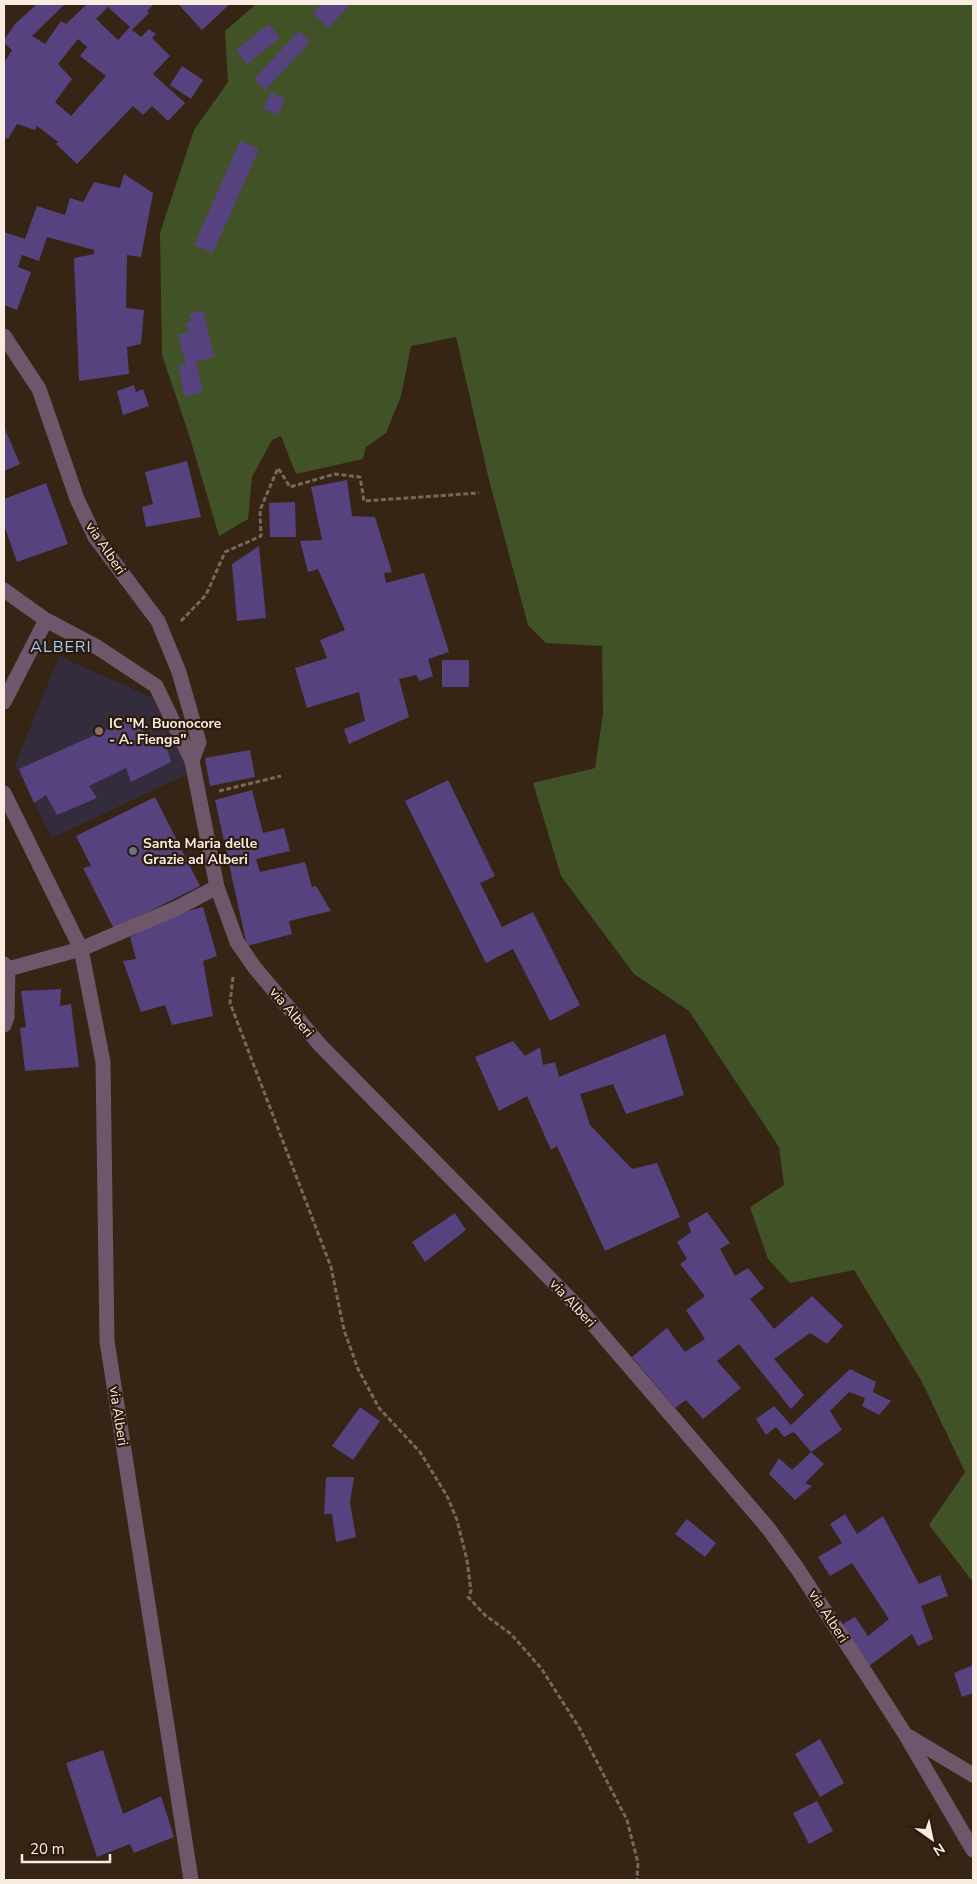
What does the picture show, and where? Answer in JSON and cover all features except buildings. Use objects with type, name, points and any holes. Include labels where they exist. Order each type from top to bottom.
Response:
[{"type":"street","name":"via Alberi","points":[[4,336],[39,389],[77,499],[95,537],[158,621],[179,672],[199,742],[192,762]]},
{"type":"street","name":"via Alberi","points":[[4,590],[46,620],[97,646],[156,686],[192,762],[217,887],[237,942],[255,968],[320,1045],[580,1309],[768,1528],[797,1568],[905,1734],[973,1850]]},
{"type":"street","points":[[4,702],[46,620]]},
{"type":"street","name":"via Alberi","points":[[4,793],[82,949],[102,1062],[107,1341],[191,1880]]},
{"type":"street","points":[[4,1024],[7,1018],[6,966],[82,949],[177,908],[217,887]]},
{"type":"street","points":[[905,1734],[973,1775]]},
{"type":"path","points":[[165,637],[206,595],[225,552],[261,536],[260,510],[278,468],[290,487],[335,474],[360,477],[364,501],[479,492]]},
{"type":"path","points":[[199,795],[281,776]]},
{"type":"path","points":[[237,942],[230,1003],[331,1267],[344,1330],[358,1368],[379,1408],[420,1452],[448,1496],[457,1520],[467,1560],[471,1591],[468,1597],[485,1614],[511,1634],[541,1668],[580,1729],[627,1820],[638,1863],[636,1880]]},
{"type":"shaded area","name":"IC \"M. Buonocore - A. Fienga\"","points":[[59,656],[153,698],[190,773],[52,838],[15,765]]},
{"type":"green space","points":[[256,4],[973,4],[973,1582],[929,1525],[965,1472],[922,1382],[854,1270],[790,1283],[768,1259],[750,1207],[784,1185],[779,1147],[689,1011],[634,974],[561,876],[533,783],[595,768],[603,714],[602,646],[546,643],[528,625],[489,480],[456,337],[411,346],[401,396],[386,433],[366,447],[363,459],[296,474],[281,436],[272,440],[252,477],[248,519],[219,536],[190,438],[162,355],[160,233],[194,130],[228,82],[225,31]]},
{"type":"place","name":"IC \"M. Buonocore - A. Fienga\"","points":[[99,731]]},
{"type":"place","name":"Santa Maria delle Grazie ad Alberi","points":[[133,851]]},
{"type":"district","name":"ALBERI","points":[[61,646]]}]
